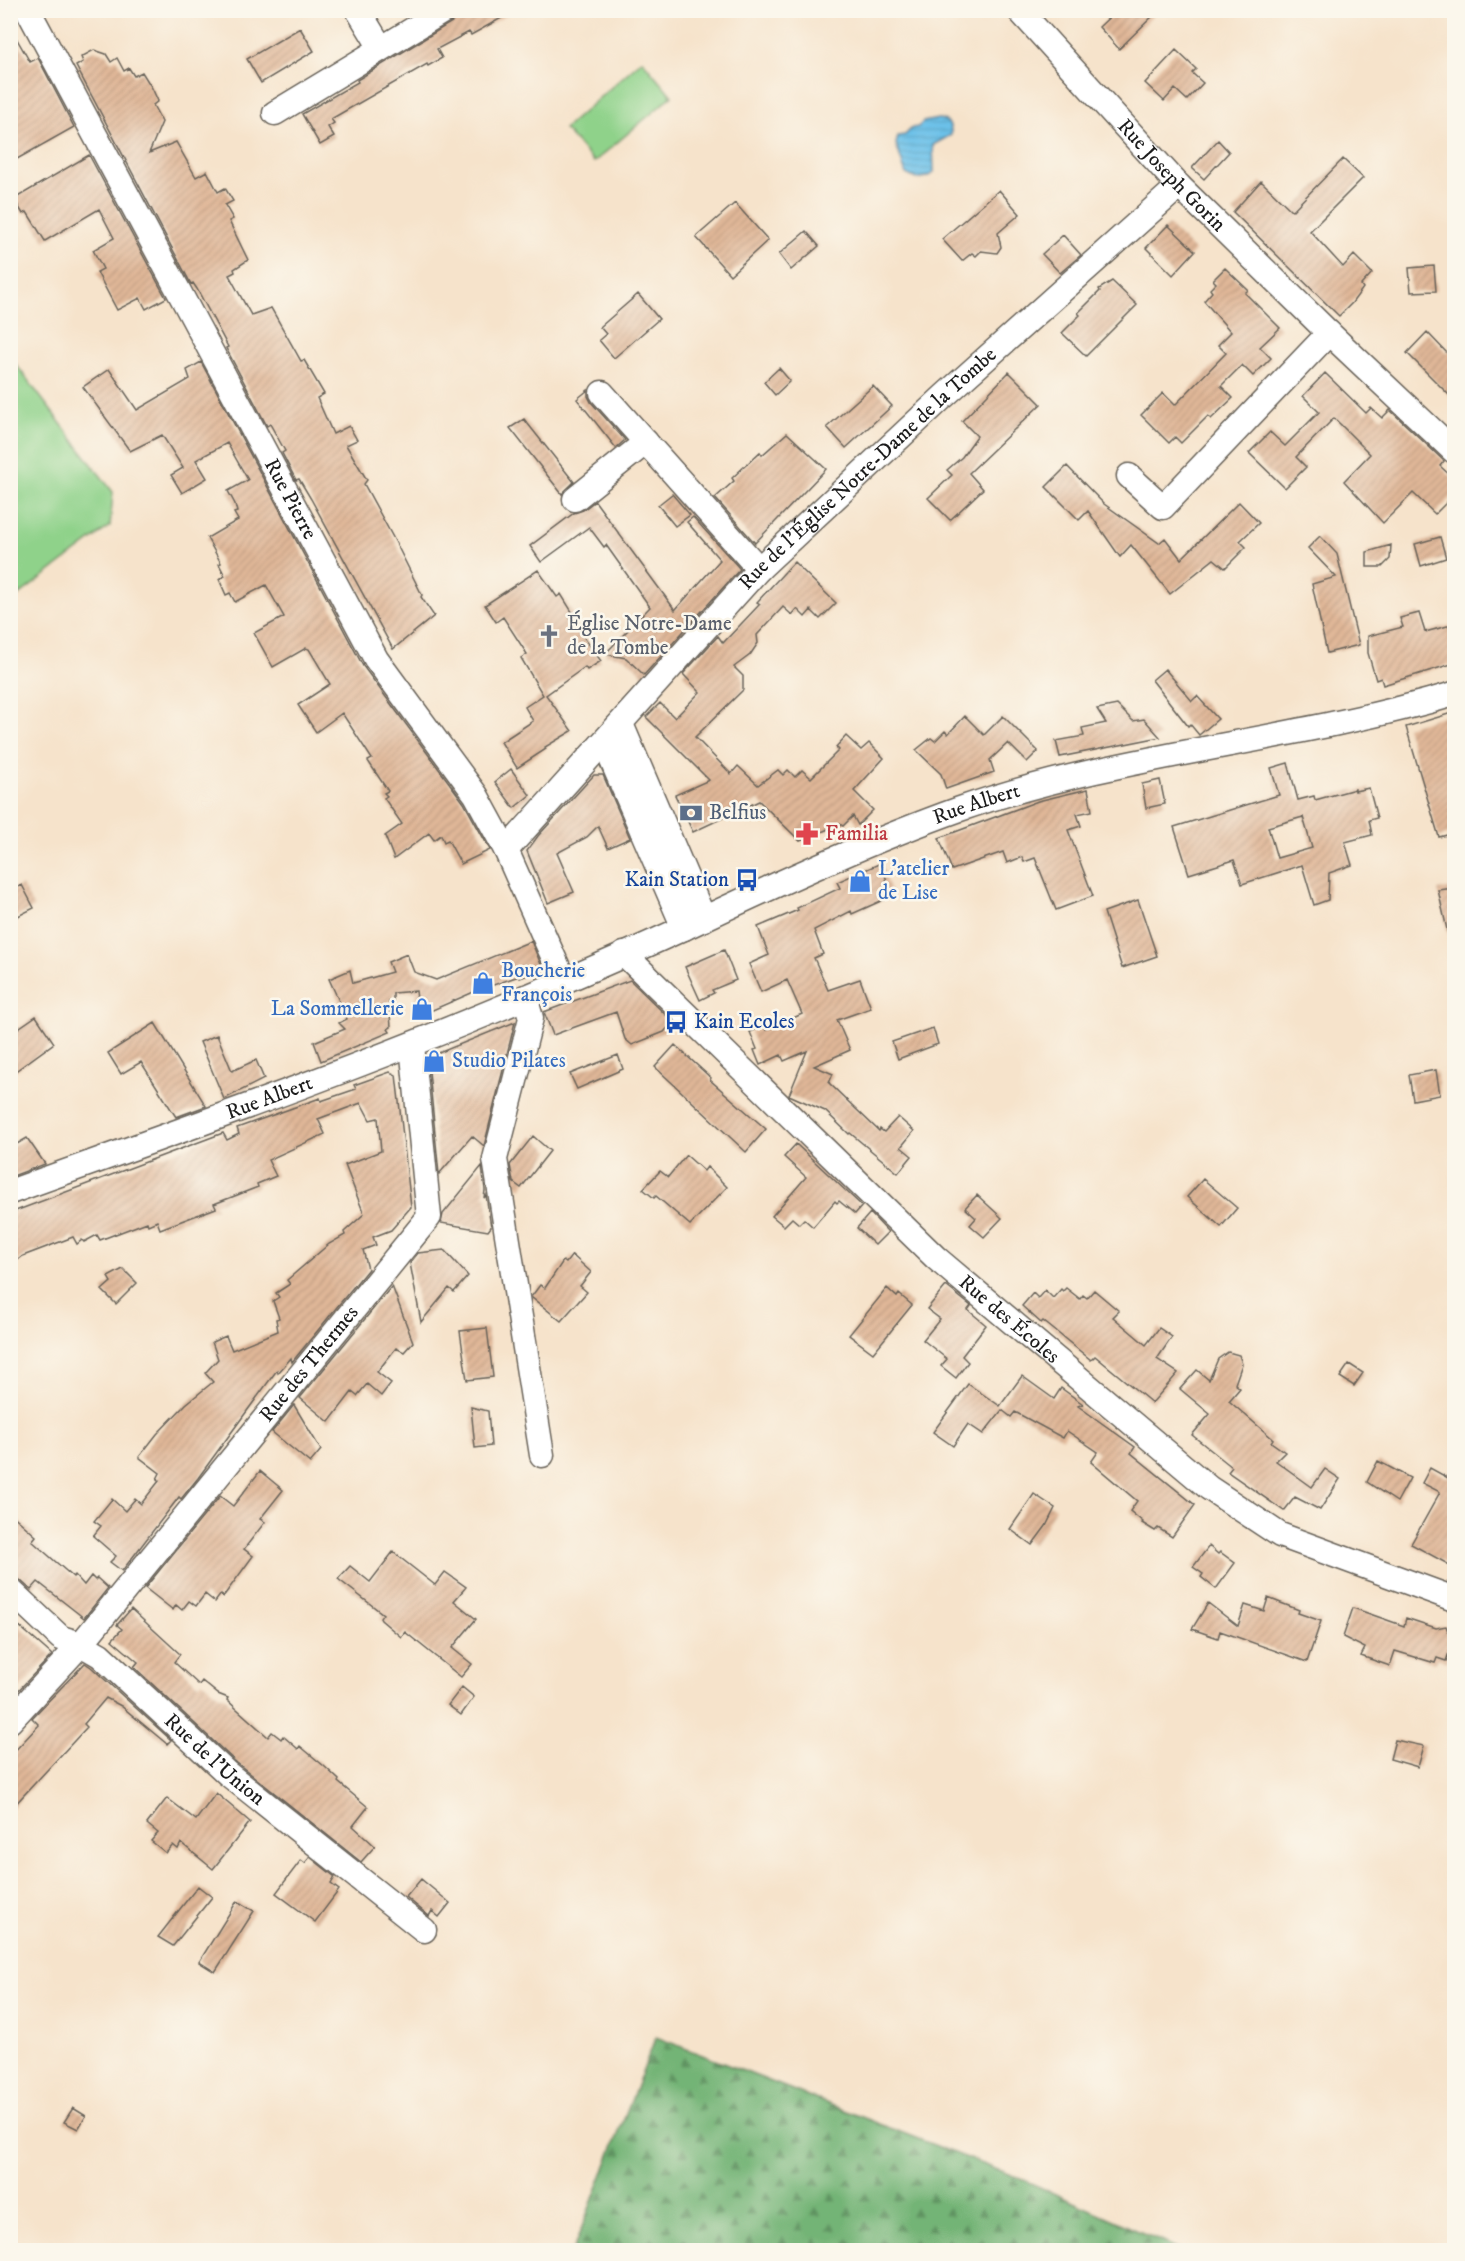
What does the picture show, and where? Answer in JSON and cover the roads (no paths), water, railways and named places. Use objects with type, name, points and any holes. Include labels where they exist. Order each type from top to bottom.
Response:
[{"type":"street","name":"Rue Pierre","points":[[28,10],[376,659],[476,795],[506,850],[564,981]]},
{"type":"street","points":[[358,10],[381,48]]},
{"type":"street","points":[[275,113],[445,10]]},
{"type":"street","name":"Rue Joseph Gorin","points":[[1019,10],[1179,186],[1455,452]]},
{"type":"street","name":"Rue de l’Église Notre-Dame de la Tombe","points":[[506,850],[759,569],[943,398],[1179,186]]},
{"type":"street","points":[[1129,476],[1163,507],[1329,333]]},
{"type":"street","points":[[602,393],[759,569]]},
{"type":"street","points":[[575,499],[646,442]]},
{"type":"street","name":"Rue Albert","points":[[10,1192],[412,1045],[564,981],[899,833],[962,809],[1087,774],[1351,721],[1455,694]]},
{"type":"street","points":[[621,724],[645,811],[694,924]]},
{"type":"street","points":[[604,742],[645,811]]},
{"type":"street","name":"Rue des Écoles","points":[[624,954],[936,1258],[1209,1488],[1280,1535],[1455,1599]]},
{"type":"street","points":[[525,997],[531,1018],[495,1159],[542,1455]]},
{"type":"street","name":"Rue des Thermes","points":[[10,1721],[81,1644],[429,1217],[412,1045]]},
{"type":"street","name":"Rue de l'Union","points":[[10,1590],[61,1638],[81,1644],[100,1655],[228,1774],[424,1930]]},
{"type":"water","points":[[938,119],[949,124],[951,135],[933,145],[934,172],[927,177],[916,179],[906,174],[896,144],[898,136],[905,135],[923,122]]},
{"type":"place","name":"Église Notre-Dame de la Tombe","points":[[549,636]]},
{"type":"place","name":"Belfius","points":[[691,813]]},
{"type":"place","name":"Familia","points":[[807,834]]},
{"type":"place","name":"Kain Station","points":[[747,880]]},
{"type":"place","name":"L'atelier de Lise","points":[[860,881]]},
{"type":"place","name":"Boucherie François","points":[[483,983]]},
{"type":"place","name":"La Sommellerie","points":[[422,1009]]},
{"type":"place","name":"Kain Ecoles","points":[[676,1022]]},
{"type":"place","name":"Studio Pilates","points":[[434,1061]]}]
